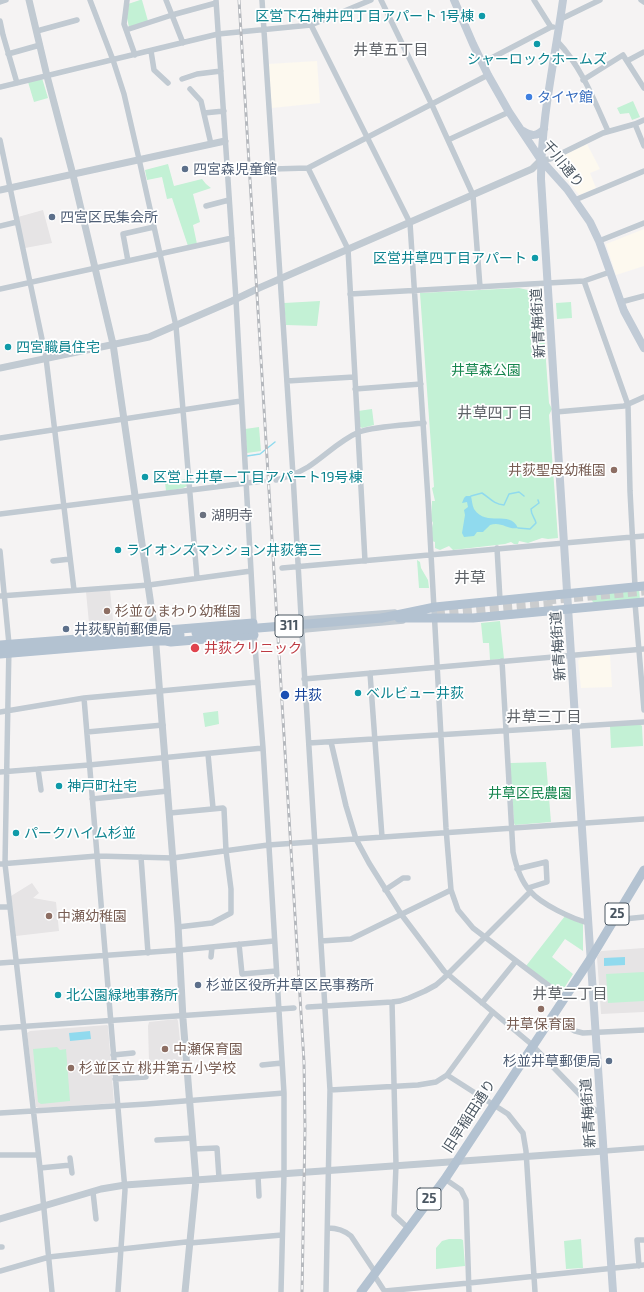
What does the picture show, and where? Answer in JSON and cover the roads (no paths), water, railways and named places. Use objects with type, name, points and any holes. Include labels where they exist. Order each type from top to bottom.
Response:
[{"type":"main road","name":"千川通り","points":[[454,0],[482,63],[509,112],[541,160],[561,181],[590,222],[599,241],[624,311],[644,348]]},
{"type":"main road","name":"新青梅街道","points":[[563,0],[544,129],[541,160],[568,610],[613,1292]]},
{"type":"main road","points":[[520,129],[527,134],[535,135],[540,134],[544,129]]},
{"type":"main road","name":"311","points":[[4,649],[425,614],[435,607],[640,586]]},
{"type":"main road","points":[[591,591],[588,595],[588,600],[590,605],[595,607]]},
{"type":"main road","name":"311","points":[[425,614],[435,619],[497,617],[639,602]]},
{"type":"main road","points":[[455,605],[452,608],[452,612],[456,619]]},
{"type":"main road","points":[[156,637],[166,630],[253,623]]},
{"type":"main road","points":[[156,637],[171,642],[254,635]]},
{"type":"main road","name":"旧早稲田通り","points":[[361,1292],[445,1179],[591,958],[644,870]]},
{"type":"street","points":[[0,2],[6,0]]},
{"type":"street","points":[[30,0],[47,76],[73,175],[113,344],[156,637],[196,1180],[185,1292]]},
{"type":"street","points":[[90,0],[113,60],[124,94],[176,326],[197,578]]},
{"type":"street","points":[[134,0],[127,1],[124,24],[135,55]]},
{"type":"street","points":[[166,0],[183,43]]},
{"type":"street","points":[[262,0],[274,169],[279,280],[287,381],[301,616],[303,619],[304,630],[302,634],[304,679],[322,941],[324,1006],[330,1090],[326,1292]]},
{"type":"street","points":[[0,87],[218,34],[311,25],[371,0]]},
{"type":"street","points":[[381,0],[432,105],[473,195],[480,286]]},
{"type":"street","points":[[534,0],[550,27]]},
{"type":"street","points":[[561,19],[600,0]]},
{"type":"street","points":[[126,30],[216,2],[236,300],[253,623],[263,748],[284,1093],[284,1174],[280,1292]]},
{"type":"street","points":[[37,31],[77,20]]},
{"type":"street","points":[[0,21],[1,36],[17,83]]},
{"type":"street","points":[[311,25],[410,223],[424,423],[446,833],[451,890],[456,905],[473,928],[565,998]]},
{"type":"street","points":[[482,63],[550,27],[559,28]]},
{"type":"street","points":[[557,41],[566,50],[578,70],[605,132]]},
{"type":"street","points":[[8,54],[40,45]]},
{"type":"street","points":[[151,51],[154,70],[168,83]]},
{"type":"street","points":[[627,62],[644,52]]},
{"type":"street","points":[[583,80],[623,55],[644,88]]},
{"type":"street","points":[[182,79],[197,74],[221,71]]},
{"type":"street","points":[[274,169],[308,168],[488,75]]},
{"type":"street","points":[[190,89],[201,101],[211,144]]},
{"type":"street","points":[[204,113],[224,112]]},
{"type":"street","points":[[448,140],[509,112]]},
{"type":"street","points":[[0,368],[149,337],[532,169],[541,160],[550,159],[605,132],[644,120]]},
{"type":"street","points":[[635,124],[644,146]]},
{"type":"street","points":[[0,140],[46,358],[74,590]]},
{"type":"street","points":[[0,190],[225,140]]},
{"type":"street","points":[[308,168],[348,249],[365,561]]},
{"type":"street","points":[[575,200],[644,171]]},
{"type":"street","points":[[206,206],[229,200]]},
{"type":"street","points":[[0,226],[17,222]]},
{"type":"street","points":[[599,241],[644,223]]},
{"type":"street","points":[[128,261],[123,234],[154,227]]},
{"type":"street","points":[[0,288],[232,238]]},
{"type":"street","points":[[350,294],[584,281],[610,272]]},
{"type":"street","points":[[584,281],[628,405],[632,537],[640,586]]},
{"type":"street","points":[[621,302],[644,296]]},
{"type":"street","points":[[287,381],[354,377]]},
{"type":"street","points":[[355,389],[421,384]]},
{"type":"street","points":[[556,412],[628,405],[644,397]]},
{"type":"street","points":[[0,438],[241,401]]},
{"type":"street","points":[[276,480],[293,475],[308,466],[340,442],[358,432],[374,428],[424,423]]},
{"type":"street","points":[[0,514],[263,481]]},
{"type":"street","points":[[282,568],[644,536]]},
{"type":"street","points":[[497,548],[500,600]]},
{"type":"street","points":[[0,551],[8,711],[2,864],[10,907],[34,1112],[52,1292]]},
{"type":"street","points":[[53,561],[70,559]]},
{"type":"street","points":[[2,596],[149,585],[250,571]]},
{"type":"street","points":[[639,602],[644,710]]},
{"type":"street","points":[[303,619],[425,614]]},
{"type":"street","points":[[304,630],[425,614]]},
{"type":"street","points":[[304,679],[641,649]]},
{"type":"street","points":[[502,661],[511,828],[513,852],[517,869],[529,890],[549,906],[589,923]]},
{"type":"street","points":[[370,673],[382,837]]},
{"type":"street","points":[[0,712],[84,698],[258,682]]},
{"type":"street","points":[[84,698],[110,1021],[125,1184],[118,1292]]},
{"type":"street","points":[[309,743],[644,722]]},
{"type":"street","points":[[87,732],[163,725]]},
{"type":"street","points":[[331,742],[346,806],[356,839],[369,863],[401,914],[447,974],[533,1045],[590,1107],[601,1113]]},
{"type":"street","points":[[0,772],[263,748]]},
{"type":"street","points":[[208,754],[213,808]]},
{"type":"street","points":[[38,769],[41,790]]},
{"type":"street","points":[[92,799],[168,791]]},
{"type":"street","points":[[170,813],[213,808],[224,809],[226,851],[231,889],[231,913],[212,923],[178,927]]},
{"type":"street","points":[[2,864],[97,856],[173,858],[268,845],[644,819]]},
{"type":"street","points":[[141,857],[148,952]]},
{"type":"street","points":[[308,1007],[392,1002],[417,995],[436,985],[485,938],[529,890],[547,882],[546,862],[517,869]]},
{"type":"street","points":[[386,890],[403,878],[408,878]]},
{"type":"street","points":[[322,941],[351,940],[451,890]]},
{"type":"street","points":[[0,907],[10,907]]},
{"type":"street","points":[[614,920],[644,917]]},
{"type":"street","points":[[0,963],[180,950],[274,941]]},
{"type":"street","points":[[239,944],[240,969],[242,974],[276,971]]},
{"type":"street","points":[[211,957],[212,947]]},
{"type":"street","points":[[482,1003],[516,961]]},
{"type":"street","points":[[392,1002],[396,1166],[394,1215],[408,1228]]},
{"type":"street","points":[[0,1028],[294,1008]]},
{"type":"street","points":[[330,1090],[433,1083],[440,1081],[447,1075],[493,1012]]},
{"type":"street","points":[[552,1018],[575,1031],[583,1033],[644,1030]]},
{"type":"street","points":[[113,1055],[133,1053]]},
{"type":"street","points":[[262,1065],[282,1063]]},
{"type":"street","points":[[447,1075],[508,1114],[523,1133],[526,1156],[535,1292]]},
{"type":"street","points":[[115,1078],[146,1077]]},
{"type":"street","points":[[0,1114],[284,1093]]},
{"type":"street","points":[[157,1140],[193,1138]]},
{"type":"street","points":[[194,1149],[217,1148],[219,1178]]},
{"type":"street","points":[[0,1219],[113,1186],[125,1184],[258,1176],[644,1148]]},
{"type":"street","points":[[0,1155],[38,1155]]},
{"type":"street","points":[[70,1158],[72,1173]]},
{"type":"street","points":[[40,1168],[71,1165]]},
{"type":"street","points":[[258,1176],[259,1196]]},
{"type":"street","points":[[445,1179],[461,1190],[466,1200],[470,1292]]},
{"type":"street","points":[[94,1192],[96,1219]]},
{"type":"street","points":[[328,1228],[339,1228],[351,1236],[385,1291],[641,1265],[637,1240],[644,1240]]},
{"type":"street","points":[[0,1271],[49,1257],[186,1242],[190,1243],[282,1235]]},
{"type":"water","points":[[466,496],[471,496],[474,509],[479,514],[485,517],[509,520],[518,528],[494,524],[490,525],[483,532],[477,532],[474,536],[464,537],[462,533],[465,515],[464,510],[468,507],[467,502],[462,503]]},
{"type":"water","points":[[625,957],[625,965],[604,966],[604,958]]},
{"type":"water","points":[[90,1031],[91,1039],[70,1041],[69,1033]]},
{"type":"waterway","points":[[247,456],[260,454],[275,442]]},
{"type":"waterway","points":[[471,496],[482,493],[494,502],[504,505],[509,494],[519,492],[524,496]]},
{"type":"waterway","points":[[518,528],[530,529],[536,523],[531,509],[539,503],[538,500]]},
{"type":"tunnel","points":[[547,600],[644,591]]},
{"type":"tunnel","points":[[436,614],[555,604]]},
{"type":"railway","points":[[239,0],[304,1062],[305,1129],[302,1292]]},
{"type":"place","name":"区営下石神井四丁目アパート 1号棟","points":[[482,16]]},
{"type":"place","name":"シャーロックホームズ","points":[[537,44]]},
{"type":"place","name":"タイヤ館","points":[[529,97]]},
{"type":"place","name":"四宮森児童館","points":[[185,169]]},
{"type":"place","name":"四宮区民集会所","points":[[52,217]]},
{"type":"place","name":"区営井草四丁目アパート","points":[[535,258]]},
{"type":"place","name":"四宮職員住宅","points":[[8,347]]},
{"type":"place","name":"井荻聖母幼稚園","points":[[614,470]]},
{"type":"place","name":"区営上井草一丁目アパート19号棟","points":[[145,477]]},
{"type":"place","name":"湖明寺","points":[[203,515]]},
{"type":"place","name":"ライオンズマンション井荻第三","points":[[118,550]]},
{"type":"place","name":"杉並ひまわり幼稚園","points":[[107,611]]},
{"type":"place","name":"井荻駅前郵便局","points":[[66,629]]},
{"type":"place","name":"井荻クリニック","points":[[195,648]]},
{"type":"place","name":"ベルビュー井荻","points":[[358,693]]},
{"type":"place","name":"井荻","points":[[285,695]]},
{"type":"place","name":"神戸町社宅","points":[[59,786]]},
{"type":"place","name":"パークハイム杉並","points":[[16,833]]},
{"type":"place","name":"中瀬幼稚園","points":[[49,916]]},
{"type":"place","name":"杉並区役所井草区民事務所","points":[[198,985]]},
{"type":"place","name":"北公園緑地事務所","points":[[58,995]]},
{"type":"place","name":"井草保育園","points":[[541,1009]]},
{"type":"place","name":"中瀬保育園","points":[[165,1049]]},
{"type":"place","name":"杉並井草郵便局","points":[[609,1061]]},
{"type":"place","name":"杉並区立 桃井第五小学校","points":[[71,1068]]},
{"type":"district","name":"井草五丁目","points":[[391,50]]},
{"type":"district","name":"井草四丁目","points":[[495,413]]},
{"type":"district","name":"井草","points":[[470,578]]},
{"type":"district","name":"井草三丁目","points":[[544,717]]},
{"type":"district","name":"井草二丁目","points":[[570,994]]},
{"type":"park label","name":"井草森公園","points":[[486,370]]},
{"type":"park label","name":"井草区民農園","points":[[530,793]]}]
